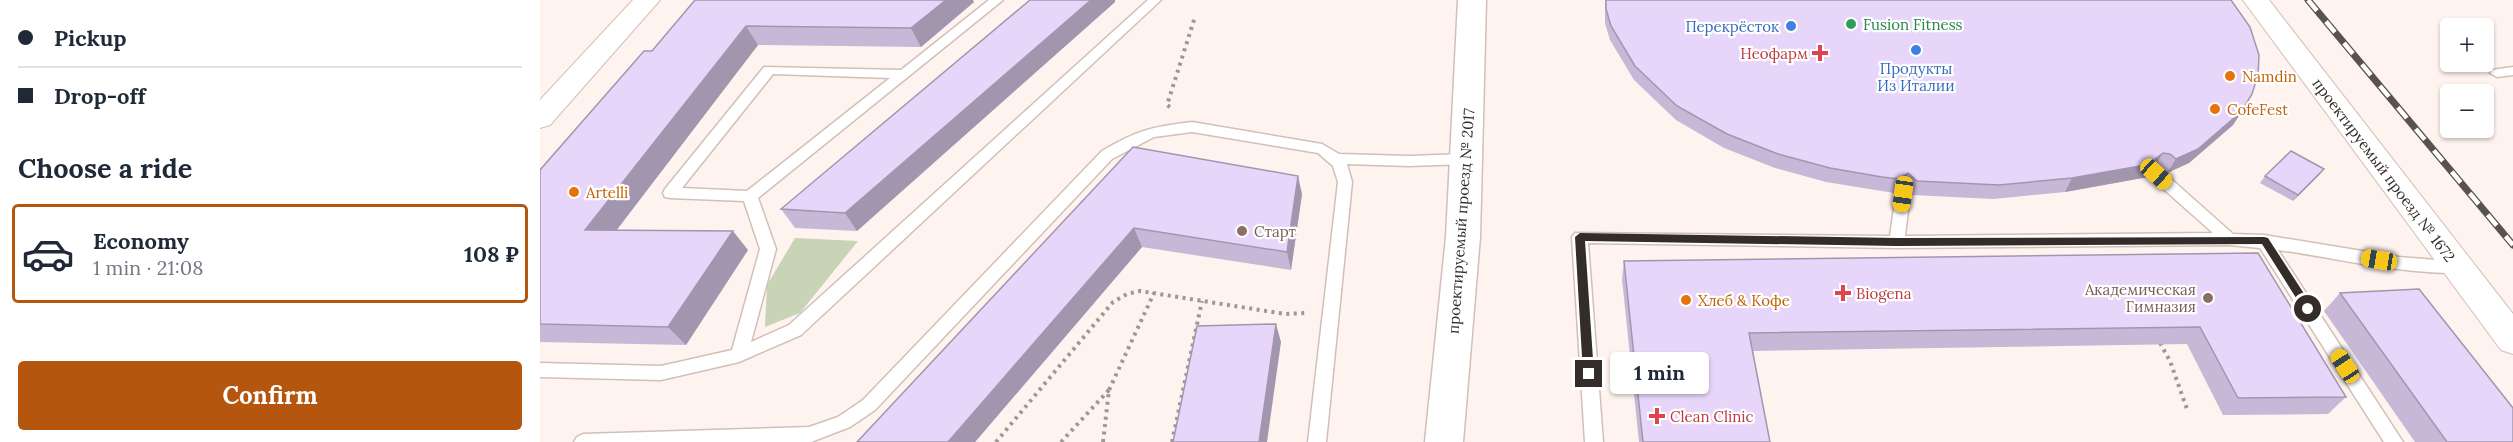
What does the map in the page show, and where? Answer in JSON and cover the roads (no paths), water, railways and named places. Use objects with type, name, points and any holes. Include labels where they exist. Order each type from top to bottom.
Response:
[{"type":"street","points":[[540,118],[647,0]]},
{"type":"street","name":"проектируемый проезд № 2017","points":[[1444,442],[1463,237],[1472,0]]},
{"type":"street","name":"проектируемый проезд № 1672","points":[[2256,0],[2513,340]]},
{"type":"lane","points":[[903,74],[769,70],[670,193],[750,196],[998,0]]},
{"type":"lane","points":[[540,370],[661,373],[739,355],[795,330],[1155,0]]},
{"type":"lane","points":[[2497,73],[2513,71]]},
{"type":"lane","points":[[583,442],[809,435],[844,422],[869,405],[1107,155],[1134,139],[1152,132],[1192,127],[1322,149],[1336,159],[1344,172],[1345,182],[1317,442]]},
{"type":"lane","points":[[1336,159],[1409,161],[1467,159]]},
{"type":"lane","points":[[2156,174],[2229,239]]},
{"type":"lane","points":[[1897,242],[1903,194]]},
{"type":"lane","points":[[739,355],[768,249],[750,196]]},
{"type":"lane","points":[[1594,442],[1580,237],[1897,242],[2229,239],[2264,241],[2425,267],[2456,266]]},
{"type":"lane","points":[[2264,241],[2394,442]]},
{"type":"railway","points":[[2308,0],[2513,245]]},
{"type":"place","name":"Fusion Fitness","points":[[1851,24]]},
{"type":"place","name":"Перекрёсток","points":[[1791,26]]},
{"type":"place","name":"Продукты Из Италии","points":[[1916,50]]},
{"type":"place","name":"Неофарм","points":[[1820,53]]},
{"type":"place","name":"Namdin","points":[[2230,76]]},
{"type":"place","name":"CofeFest","points":[[2215,109]]},
{"type":"place","name":"Artelli","points":[[574,192]]},
{"type":"place","name":"Старт","points":[[1242,231]]},
{"type":"place","name":"Biogena","points":[[1843,293]]},
{"type":"place","name":"Академическая Гимназия","points":[[2208,298]]},
{"type":"place","name":"Хлеб & Кофе","points":[[1686,300]]},
{"type":"place","name":"Clean Clinic","points":[[1657,416]]}]
